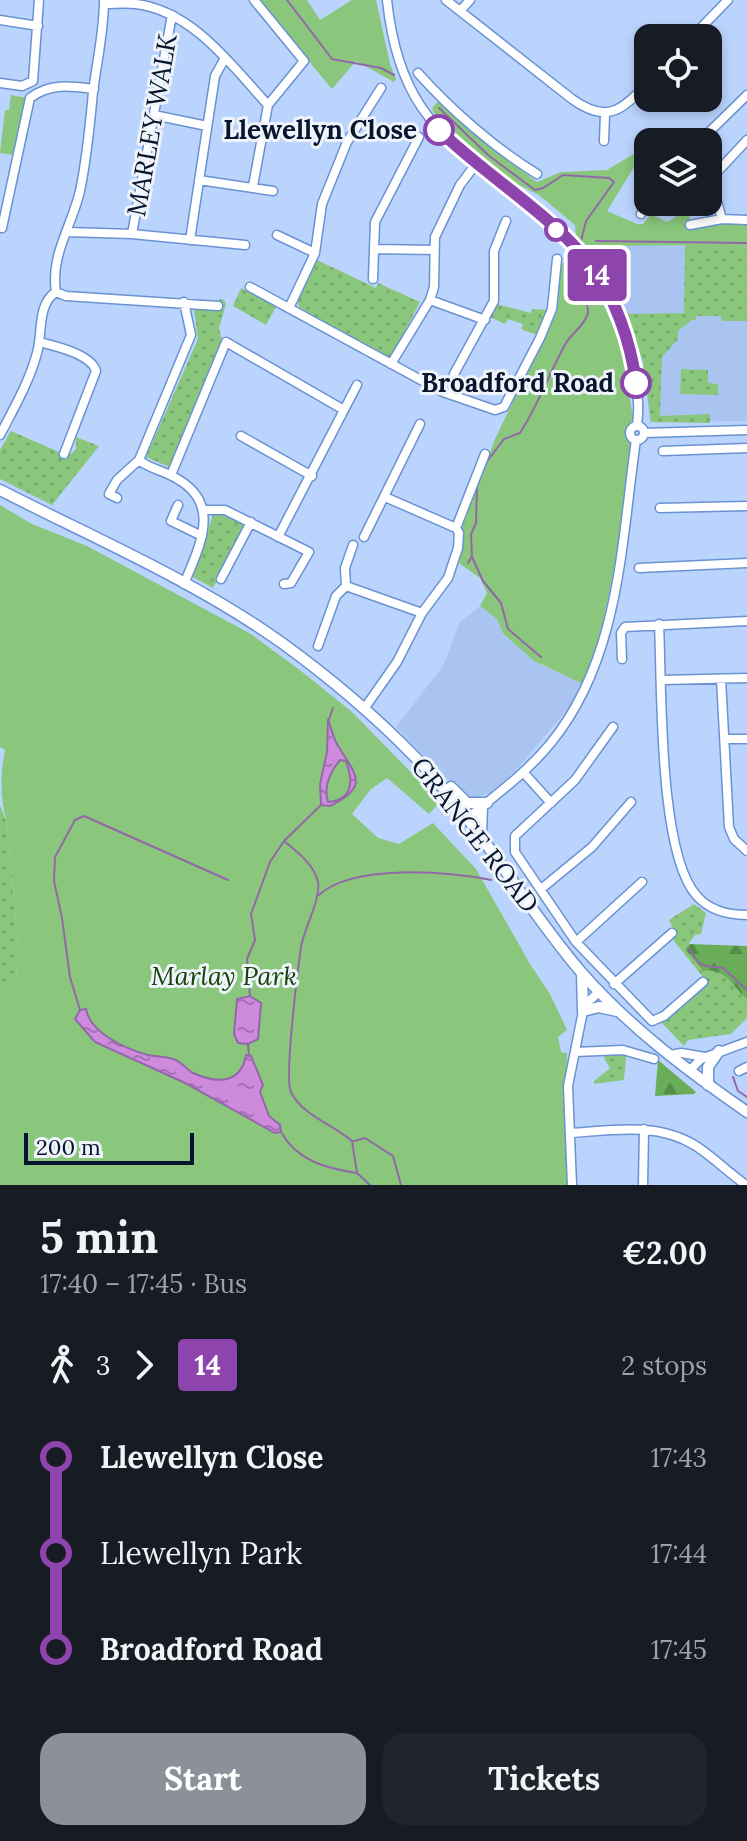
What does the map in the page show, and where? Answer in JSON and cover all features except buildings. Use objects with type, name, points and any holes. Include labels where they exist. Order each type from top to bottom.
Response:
[{"type":"main road","name":"GRANGE ROAD","points":[[0,490],[184,584],[281,642],[364,709],[416,759],[468,818],[582,973],[620,1012],[689,1071],[747,1112]]},
{"type":"main road","points":[[416,759],[434,768],[467,803],[485,805],[481,834]]},
{"type":"main road","points":[[582,973],[583,1011],[599,1007],[620,1012]]},
{"type":"main road","points":[[708,1085],[708,1067],[719,1051]]},
{"type":"street","points":[[0,83],[22,86],[33,81],[39,0]]},
{"type":"street","points":[[253,186],[268,105],[304,61],[254,0]]},
{"type":"street","points":[[387,0],[398,62],[421,107],[439,130],[571,243],[592,265],[608,294],[633,361],[638,398],[641,439],[636,440],[612,605],[603,646],[587,685],[566,722],[523,772],[468,818]]},
{"type":"street","points":[[446,0],[584,107],[605,114],[627,105],[634,98]]},
{"type":"street","points":[[460,11],[470,0]]},
{"type":"street","points":[[703,24],[724,1]]},
{"type":"street","points":[[0,435],[21,395],[39,342],[45,303],[56,292],[55,270],[60,245],[68,232],[80,191],[104,2],[138,4],[172,15],[200,33],[268,105]]},
{"type":"street","name":"MARLEY WALK","points":[[132,234],[172,15]]},
{"type":"street","points":[[0,20],[38,26]]},
{"type":"street","points":[[190,240],[215,76],[225,58]]},
{"type":"street","points":[[418,73],[438,95],[520,164],[537,174]]},
{"type":"street","points":[[2,228],[30,98],[40,90],[64,85],[94,89]]},
{"type":"street","points":[[290,306],[315,253],[322,204],[347,142],[381,88]]},
{"type":"street","points":[[421,107],[438,95]]},
{"type":"street","points":[[713,128],[747,95]]},
{"type":"street","points":[[604,141],[605,114]]},
{"type":"street","points":[[154,115],[207,126]]},
{"type":"street","points":[[373,279],[377,217],[419,137]]},
{"type":"street","points":[[722,167],[747,140]]},
{"type":"street","points":[[391,364],[430,300],[434,287],[435,237],[460,185],[476,164]]},
{"type":"street","points":[[199,180],[273,191]]},
{"type":"street","points":[[690,225],[722,219],[747,220]]},
{"type":"street","points":[[454,374],[494,301],[494,251],[506,221]]},
{"type":"street","points":[[68,232],[132,234],[245,245]]},
{"type":"street","points":[[277,235],[315,253]]},
{"type":"street","points":[[376,249],[434,250]]},
{"type":"street","points":[[250,287],[290,306],[443,392],[495,410],[504,407],[552,309],[557,259]]},
{"type":"street","points":[[56,292],[66,296],[218,306]]},
{"type":"street","points":[[430,300],[485,320]]},
{"type":"street","points":[[117,498],[109,494],[117,480],[139,460],[191,335],[184,302]]},
{"type":"street","points":[[39,342],[87,359],[94,364],[96,371],[64,454]]},
{"type":"street","points":[[171,475],[226,342],[344,410]]},
{"type":"street","points":[[278,537],[357,385]]},
{"type":"street","points":[[364,537],[420,424]]},
{"type":"street","points":[[641,429],[747,430]]},
{"type":"street","points":[[724,430],[724,449]]},
{"type":"street","points":[[241,436],[312,476]]},
{"type":"street","points":[[663,451],[747,448]]},
{"type":"street","points":[[364,709],[397,662],[422,613],[448,578],[460,541],[456,528],[485,454]]},
{"type":"street","points":[[139,460],[171,475],[198,494],[204,510],[202,536],[184,584]]},
{"type":"street","points":[[385,497],[456,528]]},
{"type":"street","points":[[178,505],[171,521],[202,536]]},
{"type":"street","points":[[660,508],[747,506]]},
{"type":"street","points":[[204,510],[225,510],[309,552],[291,583],[284,584]]},
{"type":"street","points":[[221,579],[251,522]]},
{"type":"street","points":[[318,646],[336,596],[346,586],[345,568],[353,545]]},
{"type":"street","points":[[639,568],[747,563]]},
{"type":"street","points":[[346,586],[422,613]]},
{"type":"street","points":[[622,659],[621,633],[625,627],[747,621]]},
{"type":"street","points":[[659,624],[665,777],[671,827],[680,865],[692,891],[704,903],[721,912],[747,915]]},
{"type":"street","points":[[662,680],[747,678]]},
{"type":"street","points":[[721,679],[729,827],[734,839],[747,851]]},
{"type":"street","points":[[613,727],[584,769],[515,836],[515,852],[576,942],[648,1018],[658,1021],[703,982]]},
{"type":"street","points":[[725,739],[747,739]]},
{"type":"street","points":[[523,772],[551,803]]},
{"type":"street","points":[[541,889],[592,847],[631,802]]},
{"type":"street","points":[[576,942],[642,882]]},
{"type":"street","points":[[614,984],[672,933]]},
{"type":"street","points":[[572,1185],[568,1086],[583,1011],[600,991]]},
{"type":"street","points":[[689,1071],[705,1057],[747,1042]]},
{"type":"street","points":[[575,1052],[623,1050],[654,1059]]},
{"type":"street","points":[[671,1055],[681,1053],[705,1057]]},
{"type":"street","points":[[571,1133],[644,1129],[666,1133],[685,1140],[746,1185]]},
{"type":"street","points":[[643,1185],[644,1129]]},
{"type":"shaded area","points":[[733,245],[747,248],[747,421],[650,422],[643,361],[633,331],[618,295],[589,250],[598,246]]},
{"type":"shaded area","points":[[480,606],[497,619],[503,635],[541,665],[583,684],[575,700],[518,768],[490,793],[470,799],[396,727],[443,666],[460,622]]},
{"type":"green space","points":[[258,0],[307,0],[320,20],[352,0],[376,0],[396,79],[394,82],[356,61],[332,89]]},
{"type":"green space","points":[[11,95],[27,98],[12,155],[0,153],[5,110],[9,110]]},
{"type":"green space","points":[[438,101],[537,182],[561,172],[607,170],[634,154],[634,167],[607,211],[637,224],[643,224],[649,216],[667,222],[677,216],[690,216],[690,224],[747,220],[747,248],[733,245],[598,246],[589,250],[576,236],[575,225],[539,195],[515,183],[483,158],[432,108]]},
{"type":"green space","points":[[685,245],[747,248],[747,321],[722,321],[721,316],[696,316],[696,320],[678,331],[678,339],[662,357],[660,416],[710,414],[710,423],[651,422],[643,362],[626,314],[684,313]]},
{"type":"green space","points":[[568,253],[585,271],[622,348],[633,418],[626,433],[630,457],[613,572],[601,629],[583,684],[534,661],[503,634],[497,619],[480,606],[487,593],[480,578],[459,563],[464,540],[462,526],[495,439],[556,312],[558,272]]},
{"type":"green space","points":[[317,260],[376,288],[378,283],[420,302],[392,356],[385,359],[299,307],[297,299]]},
{"type":"green space","points":[[241,288],[277,305],[266,325],[233,306]]},
{"type":"green space","points":[[219,299],[226,304],[219,328],[222,342],[169,467],[146,457],[198,339],[194,309],[220,311]]},
{"type":"green space","points":[[496,304],[531,313],[532,309],[548,310],[537,335],[521,329],[523,324],[508,319],[505,324],[490,317]]},
{"type":"green space","points":[[681,369],[708,370],[708,383],[718,384],[718,395],[680,394]]},
{"type":"green space","points":[[11,431],[66,455],[76,449],[76,437],[99,446],[52,505],[0,479],[0,450]]},
{"type":"green space","name":"Marlay Park","points":[[0,505],[32,524],[87,546],[251,634],[351,711],[440,802],[429,814],[387,778],[370,790],[352,814],[378,838],[399,844],[433,823],[476,869],[550,994],[567,1030],[558,1037],[561,1052],[567,1053],[570,1185],[0,1185],[0,995],[16,979],[19,955],[3,805],[5,750],[0,747]]},
{"type":"green space","points":[[221,513],[247,526],[213,588],[193,577],[193,573],[213,515]]},
{"type":"green space","points":[[0,805],[7,823],[19,955],[16,979],[0,995]]},
{"type":"green space","points":[[694,904],[706,913],[701,934],[695,935],[685,949],[727,975],[747,999],[747,1018],[731,1034],[688,1040],[684,1046],[661,1022],[708,983],[673,940],[676,935],[669,920]]},
{"type":"green space","points":[[689,944],[747,946],[747,999],[723,975],[703,971],[685,949]]},
{"type":"green space","points":[[624,1054],[624,1080],[594,1084],[610,1068],[605,1055]]},
{"type":"green space","points":[[658,1060],[696,1092],[655,1096]]},
{"type":"water","points":[[328,719],[356,778],[351,792],[330,806],[321,805],[320,784],[327,752]],"holes":[[[340,760],[346,761],[350,775],[347,793],[328,802],[326,790],[330,774]]]},
{"type":"water","points":[[250,996],[261,1003],[258,1039],[248,1044],[238,1043],[234,1034],[237,999]]},
{"type":"water","points":[[86,1009],[94,1025],[110,1039],[148,1055],[176,1060],[202,1077],[227,1079],[239,1072],[246,1055],[251,1056],[263,1085],[260,1092],[269,1116],[280,1125],[281,1132],[275,1133],[183,1082],[95,1042],[75,1019],[80,1010]]},
{"type":"waterway","points":[[287,0],[332,59],[381,68],[394,75]]},
{"type":"waterway","points":[[439,108],[488,155],[535,190],[563,175],[609,178],[614,182],[586,221],[581,241]]},
{"type":"waterway","points":[[596,241],[747,243]]},
{"type":"waterway","points":[[485,464],[504,439],[520,433],[566,343],[587,317],[587,305],[577,277]]},
{"type":"waterway","points":[[468,563],[472,556],[471,534],[476,523],[477,485]]},
{"type":"waterway","points":[[472,557],[483,581],[501,603],[508,629],[541,657]]},
{"type":"waterway","points":[[328,722],[333,708]]},
{"type":"waterway","points":[[321,805],[284,841],[309,864],[318,882],[315,905],[301,947],[289,1083],[296,1100],[310,1114],[352,1141],[357,1173],[370,1185]]},
{"type":"waterway","points":[[80,1010],[70,977],[54,881],[55,857],[75,820],[84,816],[228,880]]},
{"type":"waterway","points":[[250,996],[247,959],[255,940],[251,914],[270,862],[284,841]]},
{"type":"waterway","points":[[319,895],[334,885],[377,874],[451,874],[491,880]]},
{"type":"waterway","points":[[689,949],[699,963],[723,968],[747,990]]},
{"type":"waterway","points":[[248,1044],[249,1056]]},
{"type":"waterway","points":[[733,1077],[738,1091],[747,1097]]},
{"type":"waterway","points":[[281,1132],[295,1150],[313,1162],[356,1173]]},
{"type":"waterway","points":[[354,1141],[365,1138],[393,1156],[401,1185]]},
{"type":"bus line","name":"14","points":[[439,130],[571,243],[592,265],[622,326],[636,383]]},
{"type":"place","name":"Llewellyn Close","points":[[439,130]]},
{"type":"place","name":"Broadford Road","points":[[636,383]]}]
